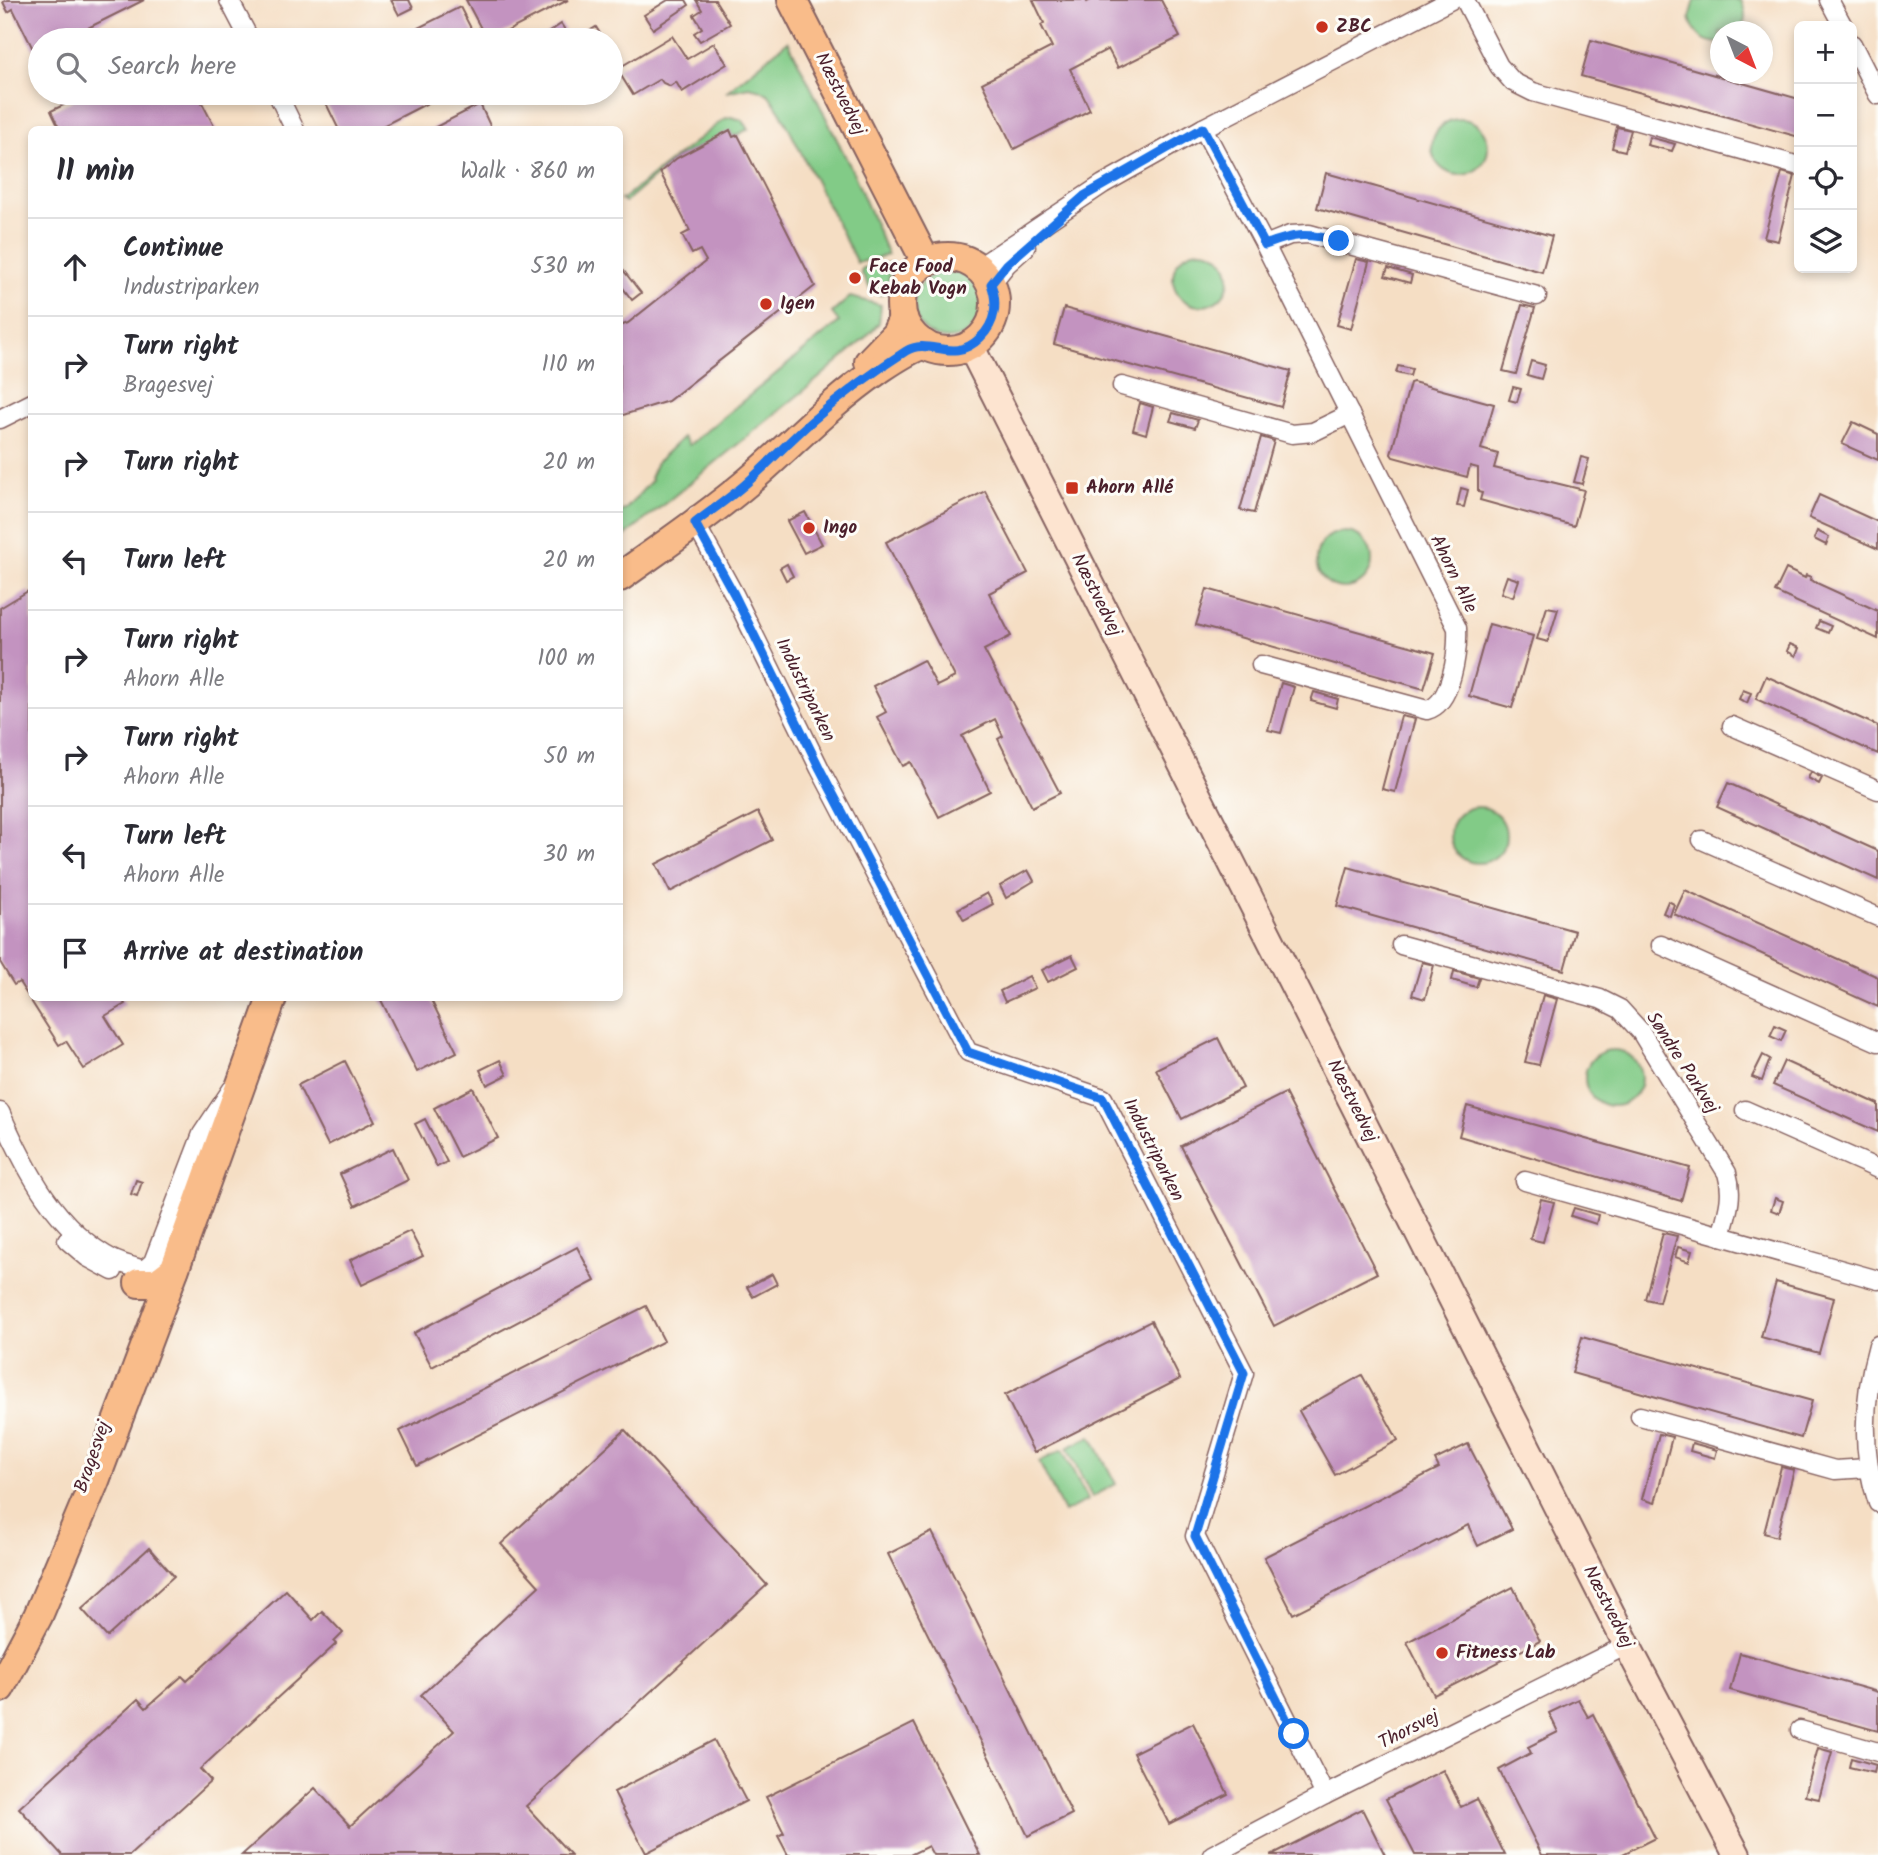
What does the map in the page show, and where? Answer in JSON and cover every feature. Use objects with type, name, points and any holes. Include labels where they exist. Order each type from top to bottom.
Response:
[{"type":"main road","name":"Næstvedvej","points":[[792,0],[926,262]]},
{"type":"main road","points":[[949,256],[965,259],[985,276],[995,297],[993,318],[986,331],[970,345],[944,351],[924,344],[909,330],[903,318],[903,289],[914,271],[926,262],[949,256]]},
{"type":"main road","points":[[623,574],[685,523],[889,343],[903,318]]},
{"type":"main road","points":[[623,566],[748,482],[812,422],[859,384],[909,349],[924,344]]},
{"type":"main road","name":"Næstvedvej","points":[[970,345],[1627,1645],[1737,1855]]},
{"type":"main road","name":"Bragesvej","points":[[38,1616],[155,1280],[270,1002]]},
{"type":"main road","name":"Bragesvej","points":[[0,1688],[38,1616],[114,1434],[155,1280],[270,1002]]},
{"type":"street","points":[[229,0],[244,28]]},
{"type":"street","points":[[985,276],[1007,264],[1084,196],[1203,128],[1451,0]]},
{"type":"street","points":[[1465,0],[1499,66],[1513,82],[1533,92],[1794,164]]},
{"type":"street","points":[[1829,0],[1840,21]]},
{"type":"street","points":[[1857,54],[1878,95]]},
{"type":"street","points":[[283,105],[293,126]]},
{"type":"street","name":"Ahorn Alle","points":[[1203,128],[1265,245],[1457,628],[1458,645],[1445,697],[1436,708],[1427,710],[1261,665]]},
{"type":"street","points":[[1265,245],[1290,235],[1309,234],[1537,296]]},
{"type":"street","points":[[1122,386],[1292,434],[1312,432],[1350,414]]},
{"type":"street","points":[[0,419],[28,405]]},
{"type":"street","name":"Industriparken","points":[[685,523],[734,594],[820,769],[968,1052],[1103,1098],[1244,1373],[1195,1536],[1325,1795]]},
{"type":"street","points":[[1732,726],[1878,790]]},
{"type":"street","points":[[1702,840],[1878,917]]},
{"type":"street","name":"Søndre Parkvej","points":[[1401,945],[1600,999],[1620,1009],[1642,1032],[1727,1174],[1732,1187],[1731,1202],[1721,1236]]},
{"type":"street","points":[[1661,945],[1878,1042]]},
{"type":"street","name":"Søndre Parkvej","points":[[1745,1110],[1878,1169]]},
{"type":"street","points":[[0,1112],[33,1179],[70,1228],[113,1259],[155,1280]]},
{"type":"street","points":[[0,1131],[25,1188],[61,1235],[87,1257],[155,1280]]},
{"type":"street","points":[[1525,1181],[1878,1280]]},
{"type":"street","points":[[1878,1345],[1866,1404],[1865,1434],[1868,1468],[1878,1503]]},
{"type":"street","points":[[1640,1416],[1835,1470],[1868,1468]]},
{"type":"street","name":"Thorsvej","points":[[1212,1855],[1325,1795],[1627,1645]]},
{"type":"street","points":[[1800,1730],[1878,1752]]},
{"type":"green space","points":[[1695,0],[1740,0],[1745,16],[1744,21],[1710,21],[1710,41],[1697,33],[1690,18]]},
{"type":"green space","points":[[788,41],[854,174],[888,255],[857,263],[781,113],[769,95],[749,87],[726,92]]},
{"type":"green space","points":[[731,117],[742,120],[749,129],[733,137],[730,131],[677,158],[623,201],[623,198],[724,119]]},
{"type":"green space","points":[[1460,119],[1471,121],[1480,127],[1486,136],[1486,158],[1480,167],[1471,173],[1460,175],[1449,173],[1440,167],[1434,158],[1432,147],[1434,136],[1440,127],[1449,121]]},
{"type":"green space","points":[[1201,250],[1212,252],[1221,258],[1227,267],[1227,289],[1221,298],[1212,304],[1201,306],[1190,304],[1181,298],[1175,289],[1173,278],[1175,267],[1181,258],[1190,252]]},
{"type":"green space","points":[[890,263],[883,292],[881,295],[872,292],[861,272],[863,268]]},
{"type":"green space","points":[[948,271],[961,274],[972,281],[979,292],[982,305],[979,318],[972,329],[961,336],[948,339],[935,336],[924,329],[917,318],[914,305],[917,292],[924,281],[935,274]]},
{"type":"green space","points":[[850,297],[881,305],[879,323],[864,339],[623,538],[623,511],[652,480],[650,478],[657,462],[683,437],[689,445],[839,322],[832,313]]},
{"type":"green space","points":[[1344,532],[1355,534],[1364,540],[1370,549],[1370,571],[1364,580],[1355,586],[1344,588],[1333,586],[1324,580],[1318,571],[1316,560],[1318,549],[1324,540],[1333,534]]},
{"type":"green space","points":[[1478,807],[1489,809],[1498,815],[1504,824],[1504,846],[1498,855],[1489,861],[1478,863],[1467,861],[1458,855],[1452,846],[1450,835],[1452,824],[1458,815],[1467,809]]},
{"type":"green space","points":[[1613,1050],[1624,1052],[1633,1058],[1639,1067],[1639,1089],[1633,1098],[1624,1104],[1613,1106],[1602,1104],[1593,1098],[1587,1089],[1585,1078],[1587,1067],[1593,1058],[1602,1052]]},
{"type":"green space","points":[[1091,1436],[1116,1484],[1092,1497],[1067,1448]]},
{"type":"green space","points":[[1062,1450],[1088,1500],[1064,1512],[1039,1462]]},
{"type":"building","points":[[144,0],[88,28],[28,28],[28,39],[13,9],[8,12],[3,2]]},
{"type":"building","points":[[391,0],[409,0],[413,8],[399,15]]},
{"type":"building","points":[[466,0],[568,0],[513,28],[481,28]]},
{"type":"building","points":[[668,0],[686,0],[689,5],[653,29],[644,15]]},
{"type":"building","points":[[696,0],[715,0],[730,24],[700,41],[694,33],[702,28],[694,15],[702,10]]},
{"type":"building","points":[[1033,0],[1161,0],[1180,37],[1118,68],[1108,49],[1070,69],[1090,110],[1014,149],[982,83],[1052,47]]},
{"type":"building","points":[[460,7],[471,28],[418,28]]},
{"type":"building","points":[[672,36],[687,59],[714,43],[727,64],[682,92],[676,82],[670,86],[660,79],[633,95],[623,79],[623,65]]},
{"type":"building","points":[[1591,40],[1710,74],[1710,84],[1746,84],[1794,98],[1794,136],[1581,76]]},
{"type":"building","points":[[63,105],[203,105],[214,126],[58,126],[51,111]]},
{"type":"building","points":[[327,105],[424,105],[383,126],[337,126]]},
{"type":"building","points":[[480,105],[490,126],[438,126]]},
{"type":"building","points":[[1617,127],[1631,130],[1625,151],[1612,148]]},
{"type":"building","points":[[730,130],[733,137],[738,135],[815,286],[668,401],[623,415],[623,325],[706,261],[700,250],[692,254],[682,235],[690,231],[660,172],[677,158]]},
{"type":"building","points":[[1649,137],[1675,144],[1672,151],[1647,145]]},
{"type":"building","points":[[1782,172],[1794,176],[1778,241],[1764,238]]},
{"type":"building","points":[[1326,173],[1552,236],[1542,272],[1317,208]]},
{"type":"building","points":[[1356,259],[1369,262],[1351,329],[1337,325]]},
{"type":"building","points":[[1388,268],[1412,275],[1410,283],[1385,276]]},
{"type":"building","points":[[623,270],[641,293],[632,300],[623,288]]},
{"type":"building","points":[[1522,305],[1535,308],[1516,374],[1503,371]]},
{"type":"building","points":[[1064,308],[1291,371],[1281,407],[1054,344]]},
{"type":"building","points":[[1531,361],[1545,365],[1541,379],[1527,375]]},
{"type":"building","points":[[1398,366],[1412,369],[1410,376],[1396,373]]},
{"type":"building","points":[[1410,383],[1494,404],[1481,449],[1498,454],[1494,468],[1584,490],[1574,526],[1480,500],[1482,493],[1478,492],[1478,468],[1470,466],[1467,477],[1393,457],[1391,454]]},
{"type":"building","points":[[1513,387],[1521,389],[1517,402],[1509,400]]},
{"type":"building","points":[[1140,403],[1153,407],[1146,434],[1133,430]]},
{"type":"building","points":[[1173,413],[1198,420],[1195,428],[1170,421]]},
{"type":"building","points":[[1853,422],[1878,434],[1878,460],[1842,444]]},
{"type":"building","points":[[1261,437],[1274,441],[1254,513],[1240,510]]},
{"type":"building","points":[[1581,457],[1589,459],[1582,484],[1574,482]]},
{"type":"building","points":[[1461,488],[1468,490],[1464,507],[1457,506]]},
{"type":"building","points":[[985,491],[1028,573],[989,593],[1011,636],[984,650],[1060,793],[1032,807],[998,739],[1003,736],[995,719],[962,736],[990,791],[939,817],[911,762],[903,766],[877,717],[886,712],[873,686],[923,660],[937,686],[955,677],[886,542]]},
{"type":"building","points":[[1819,495],[1878,522],[1878,549],[1809,518]]},
{"type":"building","points":[[805,512],[822,544],[804,553],[787,521]]},
{"type":"building","points":[[1817,531],[1829,537],[1826,545],[1814,539]]},
{"type":"building","points":[[787,564],[793,576],[786,580],[780,568]]},
{"type":"building","points":[[1786,569],[1805,578],[1806,575],[1811,577],[1810,580],[1878,611],[1878,639],[1775,592]]},
{"type":"building","points":[[1507,576],[1519,580],[1513,597],[1501,593]]},
{"type":"building","points":[[1207,589],[1435,653],[1424,689],[1196,625]]},
{"type":"building","points":[[28,591],[28,996],[19,982],[14,985],[0,962],[0,608]]},
{"type":"building","points":[[1547,607],[1558,609],[1548,642],[1537,639]]},
{"type":"building","points":[[1819,621],[1831,626],[1828,633],[1816,628]]},
{"type":"building","points":[[1489,624],[1533,636],[1512,708],[1469,696]]},
{"type":"building","points":[[1790,644],[1799,648],[1796,656],[1787,651]]},
{"type":"building","points":[[1766,676],[1878,726],[1878,754],[1756,699]]},
{"type":"building","points":[[1281,683],[1294,687],[1281,733],[1268,730]]},
{"type":"building","points":[[1743,690],[1751,693],[1747,703],[1739,699]]},
{"type":"building","points":[[1314,692],[1338,699],[1336,708],[1311,701]]},
{"type":"building","points":[[1401,716],[1415,719],[1395,792],[1382,789]]},
{"type":"building","points":[[1811,772],[1822,778],[1819,784],[1808,778]]},
{"type":"building","points":[[1728,783],[1878,851],[1878,880],[1717,807]]},
{"type":"building","points":[[758,812],[772,840],[670,892],[656,864]]},
{"type":"building","points":[[1348,867],[1575,931],[1564,970],[1337,906]]},
{"type":"building","points":[[1028,870],[1034,881],[1006,898],[1000,886]]},
{"type":"building","points":[[1685,890],[1878,977],[1878,1007],[1674,914]]},
{"type":"building","points":[[987,893],[993,904],[964,920],[958,909]]},
{"type":"building","points":[[1668,901],[1674,904],[1670,916],[1663,913]]},
{"type":"building","points":[[1072,955],[1078,967],[1048,982],[1042,970]]},
{"type":"building","points":[[1422,962],[1434,965],[1425,999],[1412,995]]},
{"type":"building","points":[[1454,971],[1479,978],[1476,987],[1452,980]]},
{"type":"building","points":[[1029,976],[1035,988],[1005,1002],[1000,991]]},
{"type":"building","points":[[1543,995],[1557,999],[1539,1065],[1525,1062]]},
{"type":"building","points":[[31,1001],[123,1001],[125,1004],[105,1016],[123,1045],[84,1069],[66,1041],[59,1045]]},
{"type":"building","points":[[382,1001],[432,1001],[457,1052],[417,1072]]},
{"type":"building","points":[[1775,1025],[1786,1030],[1781,1041],[1770,1036]]},
{"type":"building","points":[[1218,1038],[1243,1088],[1182,1119],[1156,1069]]},
{"type":"building","points":[[1763,1055],[1770,1059],[1762,1081],[1752,1077]]},
{"type":"building","points":[[500,1060],[507,1075],[487,1085],[480,1070]]},
{"type":"building","points":[[345,1061],[375,1121],[328,1145],[298,1085]]},
{"type":"building","points":[[1784,1061],[1878,1104],[1878,1132],[1773,1085]]},
{"type":"building","points":[[473,1088],[498,1138],[459,1157],[434,1108]]},
{"type":"building","points":[[1285,1093],[1377,1273],[1274,1326],[1181,1146]]},
{"type":"building","points":[[1467,1106],[1690,1168],[1681,1201],[1459,1136]]},
{"type":"building","points":[[425,1119],[447,1162],[437,1167],[415,1124]]},
{"type":"building","points":[[393,1148],[408,1180],[355,1206],[340,1174]]},
{"type":"building","points":[[136,1180],[142,1182],[137,1196],[131,1194]]},
{"type":"building","points":[[1775,1198],[1783,1201],[1779,1213],[1771,1210]]},
{"type":"building","points":[[1541,1199],[1554,1202],[1543,1242],[1530,1239]]},
{"type":"building","points":[[1574,1208],[1598,1215],[1596,1224],[1571,1216]]},
{"type":"building","points":[[410,1231],[423,1256],[362,1285],[350,1260]]},
{"type":"building","points":[[1663,1233],[1677,1236],[1659,1302],[1645,1299]]},
{"type":"building","points":[[577,1247],[595,1281],[432,1367],[414,1333]]},
{"type":"building","points":[[1678,1247],[1692,1251],[1689,1262],[1675,1257]]},
{"type":"building","points":[[772,1274],[777,1284],[753,1297],[747,1287]]},
{"type":"building","points":[[1776,1282],[1834,1298],[1819,1353],[1761,1337]]},
{"type":"building","points":[[646,1306],[664,1341],[417,1466],[400,1431]]},
{"type":"building","points":[[1151,1321],[1180,1379],[1034,1453],[1005,1395]]},
{"type":"building","points":[[1582,1337],[1812,1401],[1801,1438],[1572,1373]]},
{"type":"building","points":[[1362,1375],[1398,1440],[1335,1475],[1299,1411]]},
{"type":"building","points":[[625,1430],[767,1585],[526,1806],[571,1855],[242,1855],[315,1788],[350,1826],[454,1731],[421,1695],[539,1586],[501,1544]]},
{"type":"building","points":[[1659,1434],[1672,1437],[1655,1503],[1642,1499]]},
{"type":"building","points":[[1692,1443],[1717,1450],[1715,1458],[1690,1451]]},
{"type":"building","points":[[1468,1444],[1512,1529],[1478,1546],[1468,1525],[1293,1614],[1264,1557],[1439,1468],[1435,1460]]},
{"type":"building","points":[[1781,1467],[1794,1470],[1777,1537],[1764,1533]]},
{"type":"building","points":[[932,1532],[1072,1814],[1028,1836],[888,1554]]},
{"type":"building","points":[[149,1548],[174,1576],[107,1637],[82,1609]]},
{"type":"building","points":[[1513,1587],[1540,1641],[1434,1695],[1407,1642]]},
{"type":"building","points":[[286,1590],[313,1620],[322,1611],[343,1633],[334,1642],[336,1644],[200,1769],[211,1781],[130,1855],[62,1855],[19,1808],[138,1699],[146,1708],[182,1676],[187,1681]]},
{"type":"building","points":[[1740,1653],[1878,1692],[1878,1731],[1730,1690]]},
{"type":"building","points":[[1578,1699],[1588,1717],[1593,1714],[1655,1838],[1621,1855],[1542,1855],[1499,1770],[1531,1753],[1528,1747],[1558,1732],[1549,1713]]},
{"type":"building","points":[[914,1723],[980,1855],[933,1855],[928,1846],[910,1855],[788,1855],[778,1836],[784,1833],[766,1797]]},
{"type":"building","points":[[1193,1723],[1228,1794],[1169,1824],[1133,1753]]},
{"type":"building","points":[[714,1740],[746,1801],[646,1853],[614,1792]]},
{"type":"building","points":[[1818,1748],[1832,1752],[1819,1799],[1805,1796]]},
{"type":"building","points":[[1851,1758],[1876,1765],[1874,1773],[1849,1767]]},
{"type":"building","points":[[1443,1770],[1461,1807],[1477,1799],[1505,1855],[1415,1855],[1386,1799]]},
{"type":"building","points":[[1362,1809],[1385,1855],[1271,1855]]},
{"type":"place","name":"ZBC","points":[[1322,27]]},
{"type":"place","name":"Face Food Kebab Vogn","points":[[855,278]]},
{"type":"place","name":"Igen","points":[[766,304]]},
{"type":"place","name":"Ahorn Allé","points":[[1072,488]]},
{"type":"place","name":"Ingo","points":[[809,528]]},
{"type":"place","name":"Fitness Lab","points":[[1442,1653]]},
{"type":"route","points":[[1294,1734],[1195,1536],[1244,1373],[1103,1098],[968,1052],[695,523],[748,482],[812,422],[859,384],[909,349],[924,344],[944,351],[957,350],[976,342],[986,331],[995,312],[995,297],[991,284],[1007,264],[1084,196],[1203,128],[1265,245],[1290,235],[1309,234],[1339,241]]}]
